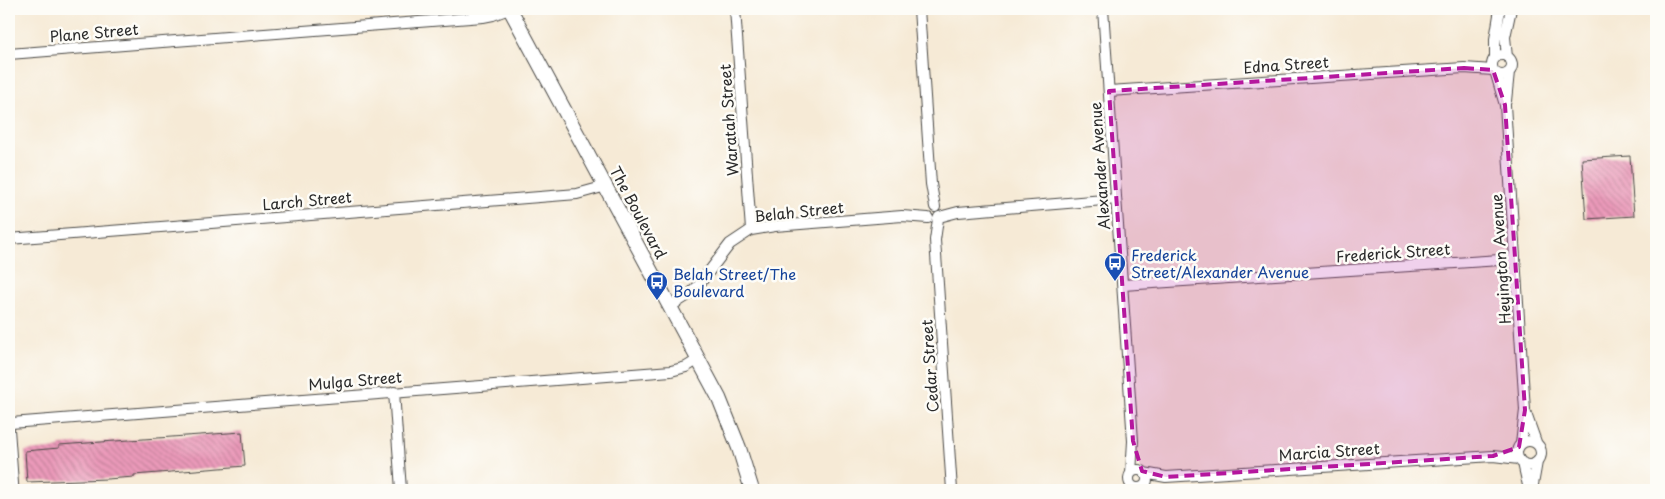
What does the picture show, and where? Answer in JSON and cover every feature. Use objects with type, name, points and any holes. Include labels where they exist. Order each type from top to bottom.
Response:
[{"type":"street","name":"Plane Street","points":[[9,54],[483,17],[510,9]]},
{"type":"street","name":"The Boulevard","points":[[510,9],[699,359],[729,422],[752,490]]},
{"type":"street","name":"Waratah Street","points":[[735,9],[750,230]]},
{"type":"street","name":"Cedar Street","points":[[919,9],[952,490]]},
{"type":"street","name":"Alexander Avenue","points":[[1103,9],[1133,441],[1142,479]]},
{"type":"street","name":"Heyington Avenue","points":[[1500,9],[1495,39],[1494,66],[1505,105]]},
{"type":"street","points":[[1507,57],[1501,56],[1494,66],[1503,75],[1509,72],[1512,64],[1507,57],[1505,37],[1511,9]]},
{"type":"street","name":"Edna Street","points":[[1109,91],[1494,66]]},
{"type":"street","name":"Heyington Avenue","points":[[1509,72],[1505,105],[1525,410],[1520,445]]},
{"type":"street","name":"Larch Street","points":[[9,239],[577,194],[606,186]]},
{"type":"street","name":"Belah Street","points":[[671,306],[690,294],[730,244],[750,230],[775,226],[1116,199]]},
{"type":"street","name":"Frederick Street","points":[[1123,285],[1515,259]]},
{"type":"street","name":"Mulga Street","points":[[11,423],[671,371],[686,367],[699,359]]},
{"type":"street","points":[[394,392],[401,490]]},
{"type":"street","name":"Heyington Avenue","points":[[1525,410],[1536,442]]},
{"type":"street","points":[[1528,441],[1536,442],[1541,452],[1531,490],[1517,453],[1520,445],[1528,441]]},
{"type":"street","name":"Marcia Street","points":[[1493,456],[1520,445]]},
{"type":"street","name":"Marcia Street","points":[[1142,479],[1493,456],[1521,461]]},
{"type":"street","points":[[1521,461],[1530,465],[1537,462]]},
{"type":"street","points":[[1133,488],[1138,488],[1142,479]]},
{"type":"lane","points":[[9,395],[16,490]]},
{"type":"highlighted area","points":[[1464,68],[1493,70],[1505,105],[1525,410],[1519,447],[1493,456],[1166,477],[1142,471],[1133,441],[1109,91]]},
{"type":"building","points":[[1630,156],[1634,216],[1586,219],[1582,159]]},
{"type":"building","points":[[242,432],[245,466],[107,479],[27,482],[25,451],[59,448],[59,445]]},
{"type":"place","name":"Frederick Street/Alexander Avenue","points":[[1115,282]]},
{"type":"place","name":"Belah Street/The Boulevard","points":[[657,301]]}]
